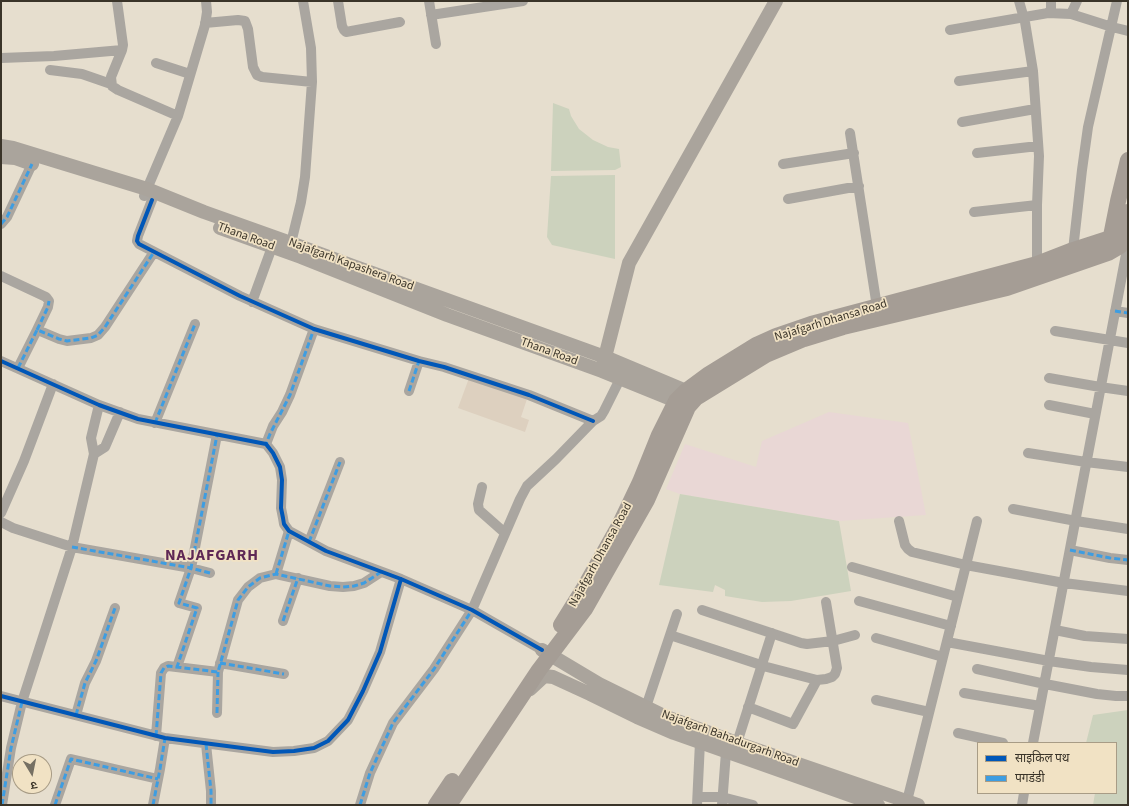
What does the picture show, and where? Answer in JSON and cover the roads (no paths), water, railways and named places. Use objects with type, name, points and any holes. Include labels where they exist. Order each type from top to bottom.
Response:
[{"type":"main road","points":[[602,371],[629,263],[776,1]]},
{"type":"main road","name":"Najafgarh Kapashera Road","points":[[1,146],[14,148],[148,195],[204,212],[291,242],[353,266],[605,357],[687,400]]},
{"type":"main road","name":"Thana Road","points":[[1,157],[15,158],[32,164],[148,195],[221,228],[301,257],[447,315],[602,371],[620,379],[687,400]]},
{"type":"main road","points":[[1121,241],[1118,201],[1128,160]]},
{"type":"main road","points":[[1121,241],[1128,212]]},
{"type":"main road","name":"Najafgarh Dhansa Road","points":[[687,400],[709,374],[756,345],[776,336],[811,324],[1037,264],[1072,250],[1121,241]]},
{"type":"main road","name":"Najafgarh Dhansa Road","points":[[687,400],[766,355],[804,339],[849,325],[1007,288],[1121,241]]},
{"type":"main road","points":[[436,805],[532,663],[546,653],[585,609],[647,500],[687,400]]},
{"type":"main road","points":[[449,805],[539,670],[546,653]]},
{"type":"main road","name":"Najafgarh Bahadurgarh Road","points":[[546,653],[599,684],[731,747],[878,805]]},
{"type":"main road","name":"Najafgarh Bahadurgarh Road","points":[[520,698],[544,676],[553,677],[674,733],[700,742],[731,747],[910,804]]},
{"type":"street","points":[[111,84],[111,77],[122,50],[123,40],[117,1]]},
{"type":"street","points":[[206,1],[207,12],[205,23],[178,116],[148,195],[137,241],[139,244],[252,302],[314,329],[419,361],[444,367],[529,395],[593,421]]},
{"type":"street","points":[[291,242],[301,202],[305,177],[312,82],[311,48],[303,1]]},
{"type":"street","points":[[338,1],[342,26],[346,32],[400,22]]},
{"type":"street","points":[[428,1],[436,44]]},
{"type":"street","points":[[431,15],[523,1]]},
{"type":"street","points":[[1020,1],[1025,22],[1032,71],[1039,156],[1037,264]]},
{"type":"street","points":[[1048,13],[1051,9],[1051,1]]},
{"type":"street","points":[[1071,14],[1077,1]]},
{"type":"street","points":[[1072,250],[1088,127],[1117,1]]},
{"type":"street","points":[[950,30],[1048,13],[1071,14],[1128,31]]},
{"type":"street","points":[[205,23],[238,20],[245,21],[248,29],[253,67],[257,75],[262,77],[312,82]]},
{"type":"street","points":[[1,58],[54,56],[122,50]]},
{"type":"street","points":[[156,63],[190,74]]},
{"type":"street","points":[[50,70],[82,74],[111,84],[118,90],[178,116]]},
{"type":"street","points":[[959,81],[1032,71]]},
{"type":"street","points":[[962,122],[1035,109]]},
{"type":"street","points":[[850,133],[877,307]]},
{"type":"street","points":[[977,153],[1038,146]]},
{"type":"street","points":[[783,164],[854,153]]},
{"type":"street","points":[[1,224],[7,217],[32,164]]},
{"type":"street","points":[[788,199],[859,186]]},
{"type":"street","points":[[974,212],[1037,205]]},
{"type":"street","points":[[1033,742],[1115,311],[1121,241]]},
{"type":"street","points":[[252,302],[272,247]]},
{"type":"street","points":[[37,330],[59,339],[67,340],[91,338],[98,335],[105,327],[154,252]]},
{"type":"street","points":[[1,276],[46,297],[49,301],[48,307],[18,368]]},
{"type":"street","points":[[1115,311],[1128,313]]},
{"type":"street","points":[[155,423],[195,324]]},
{"type":"street","points":[[266,444],[273,426],[290,395],[314,329]]},
{"type":"street","points":[[1055,331],[1128,343]]},
{"type":"street","points":[[1,361],[99,404],[138,419],[266,444],[273,453],[280,467],[282,480],[281,508],[284,524],[289,531],[326,551],[401,579],[472,610],[546,653]]},
{"type":"street","points":[[409,391],[419,361]]},
{"type":"street","points":[[1049,378],[1100,388],[1128,391]]},
{"type":"street","points":[[360,805],[370,773],[393,723],[434,669],[472,610],[527,486],[593,421],[601,416],[620,379]]},
{"type":"street","points":[[1,513],[24,461],[53,384]]},
{"type":"street","points":[[2,805],[11,748],[22,702],[72,547],[94,454],[91,438],[99,404]]},
{"type":"street","points":[[1049,406],[1095,414]]},
{"type":"street","points":[[94,454],[105,447],[120,412]]},
{"type":"street","points":[[177,667],[197,608],[179,603],[190,568],[217,435]]},
{"type":"street","points":[[1028,452],[1086,462],[1128,467]]},
{"type":"street","points":[[309,542],[340,462]]},
{"type":"street","points":[[482,487],[478,504],[479,510],[505,533]]},
{"type":"street","points":[[1013,509],[1128,529]]},
{"type":"street","points":[[899,521],[905,545],[912,552],[918,554],[966,565],[1064,582],[1128,591]]},
{"type":"street","points":[[910,804],[929,712],[977,521]]},
{"type":"street","points":[[1,522],[13,528],[72,547],[190,568],[210,573]]},
{"type":"street","points":[[276,574],[289,531]]},
{"type":"street","points":[[1070,550],[1128,560]]},
{"type":"street","points":[[852,567],[958,597]]},
{"type":"street","points":[[217,713],[219,667],[238,600],[248,588],[260,578],[276,574],[330,586],[354,586],[364,583],[381,572]]},
{"type":"street","points":[[283,620],[298,578]]},
{"type":"street","points":[[1,696],[160,737],[273,752],[314,748],[328,741],[348,720],[380,652],[401,579]]},
{"type":"street","points":[[859,601],[951,626]]},
{"type":"street","points":[[670,635],[762,665],[817,680],[826,679],[835,674],[837,668],[826,602]]},
{"type":"street","points":[[76,715],[84,683],[96,662],[115,608]]},
{"type":"street","points":[[702,610],[807,644],[833,641],[855,635]]},
{"type":"street","points":[[646,707],[677,614]]},
{"type":"street","points":[[1055,630],[1085,636],[1128,639]]},
{"type":"street","points":[[722,801],[731,747],[748,707],[772,633]]},
{"type":"street","points":[[876,638],[943,657]]},
{"type":"street","points":[[947,642],[1049,661],[1091,667],[1128,670]]},
{"type":"street","points":[[153,805],[158,779],[161,673],[164,668],[168,666],[219,667],[284,674]]},
{"type":"street","points":[[977,669],[1097,694],[1128,696]]},
{"type":"street","points":[[748,707],[793,724],[817,680]]},
{"type":"street","points":[[964,693],[1040,706]]},
{"type":"street","points":[[876,700],[929,712]]},
{"type":"street","points":[[958,733],[998,742]]},
{"type":"street","points":[[700,742],[697,801],[722,801],[753,805]]},
{"type":"street","points":[[206,744],[211,805]]},
{"type":"street","points":[[55,805],[71,759],[158,779]]},
{"type":"street","points":[[1022,805],[1024,794]]},
{"type":"district","name":"NAJAFGARH","points":[[212,556]]}]
